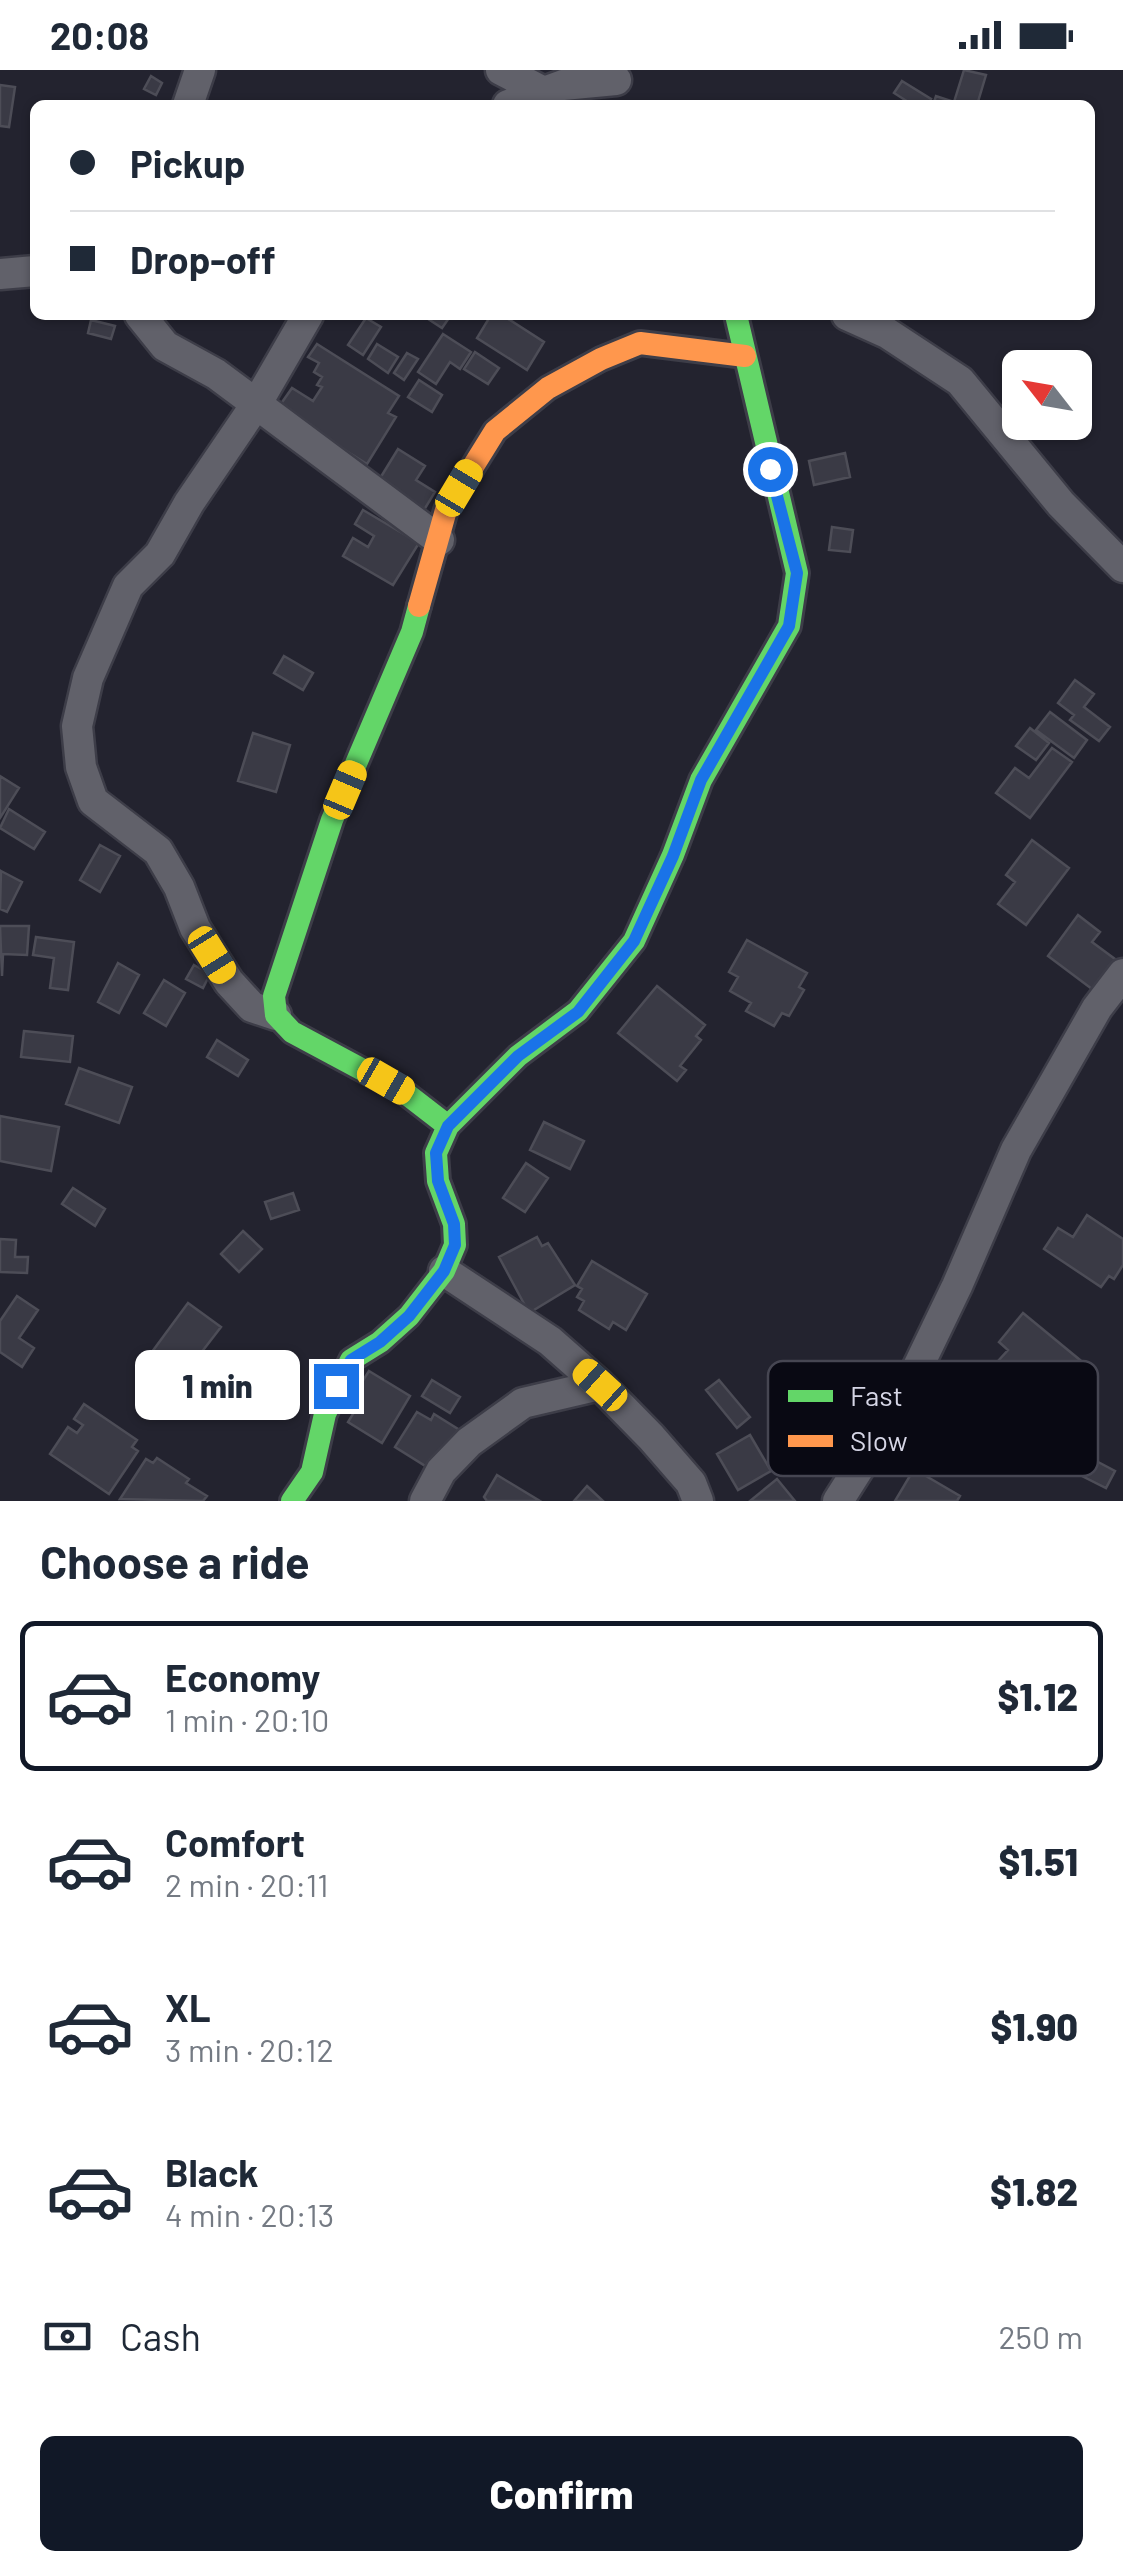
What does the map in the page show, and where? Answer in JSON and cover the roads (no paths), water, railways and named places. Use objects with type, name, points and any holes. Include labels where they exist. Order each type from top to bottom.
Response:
[{"type":"street","points":[[190,100],[200,70]]},
{"type":"street","points":[[501,70],[544,92]]},
{"type":"street","points":[[522,100],[564,85],[616,75],[632,100]]},
{"type":"street","points":[[0,274],[30,271]]},
{"type":"street","points":[[144,320],[165,346],[216,374],[257,403],[439,540]]},
{"type":"street","points":[[305,320],[160,554],[128,586],[88,678],[77,726],[80,767],[93,801],[158,852],[179,887],[195,928],[229,982],[252,1007],[276,1015],[292,1032],[404,1092],[448,1126]]},
{"type":"street","points":[[292,1501],[312,1472],[324,1414],[351,1360],[380,1342],[409,1316],[444,1271],[455,1245],[454,1224],[438,1181],[436,1153],[448,1126],[518,1056],[578,1012],[634,941],[673,856],[701,780],[789,626],[797,573],[737,320]]},
{"type":"street","points":[[858,320],[887,333],[960,380],[1061,504],[1123,567]]},
{"type":"street","points":[[276,1015],[274,996],[332,820],[393,684],[412,632],[446,510],[495,431],[548,388],[640,343],[745,356]]},
{"type":"street","points":[[921,1361],[1016,1150],[1069,1053],[1123,974]]},
{"type":"street","points":[[444,1271],[550,1341],[600,1385],[691,1483],[698,1501]]},
{"type":"street","points":[[425,1501],[441,1471],[469,1442],[523,1403],[600,1385]]},
{"type":"street","points":[[838,1501],[854,1476]]}]
